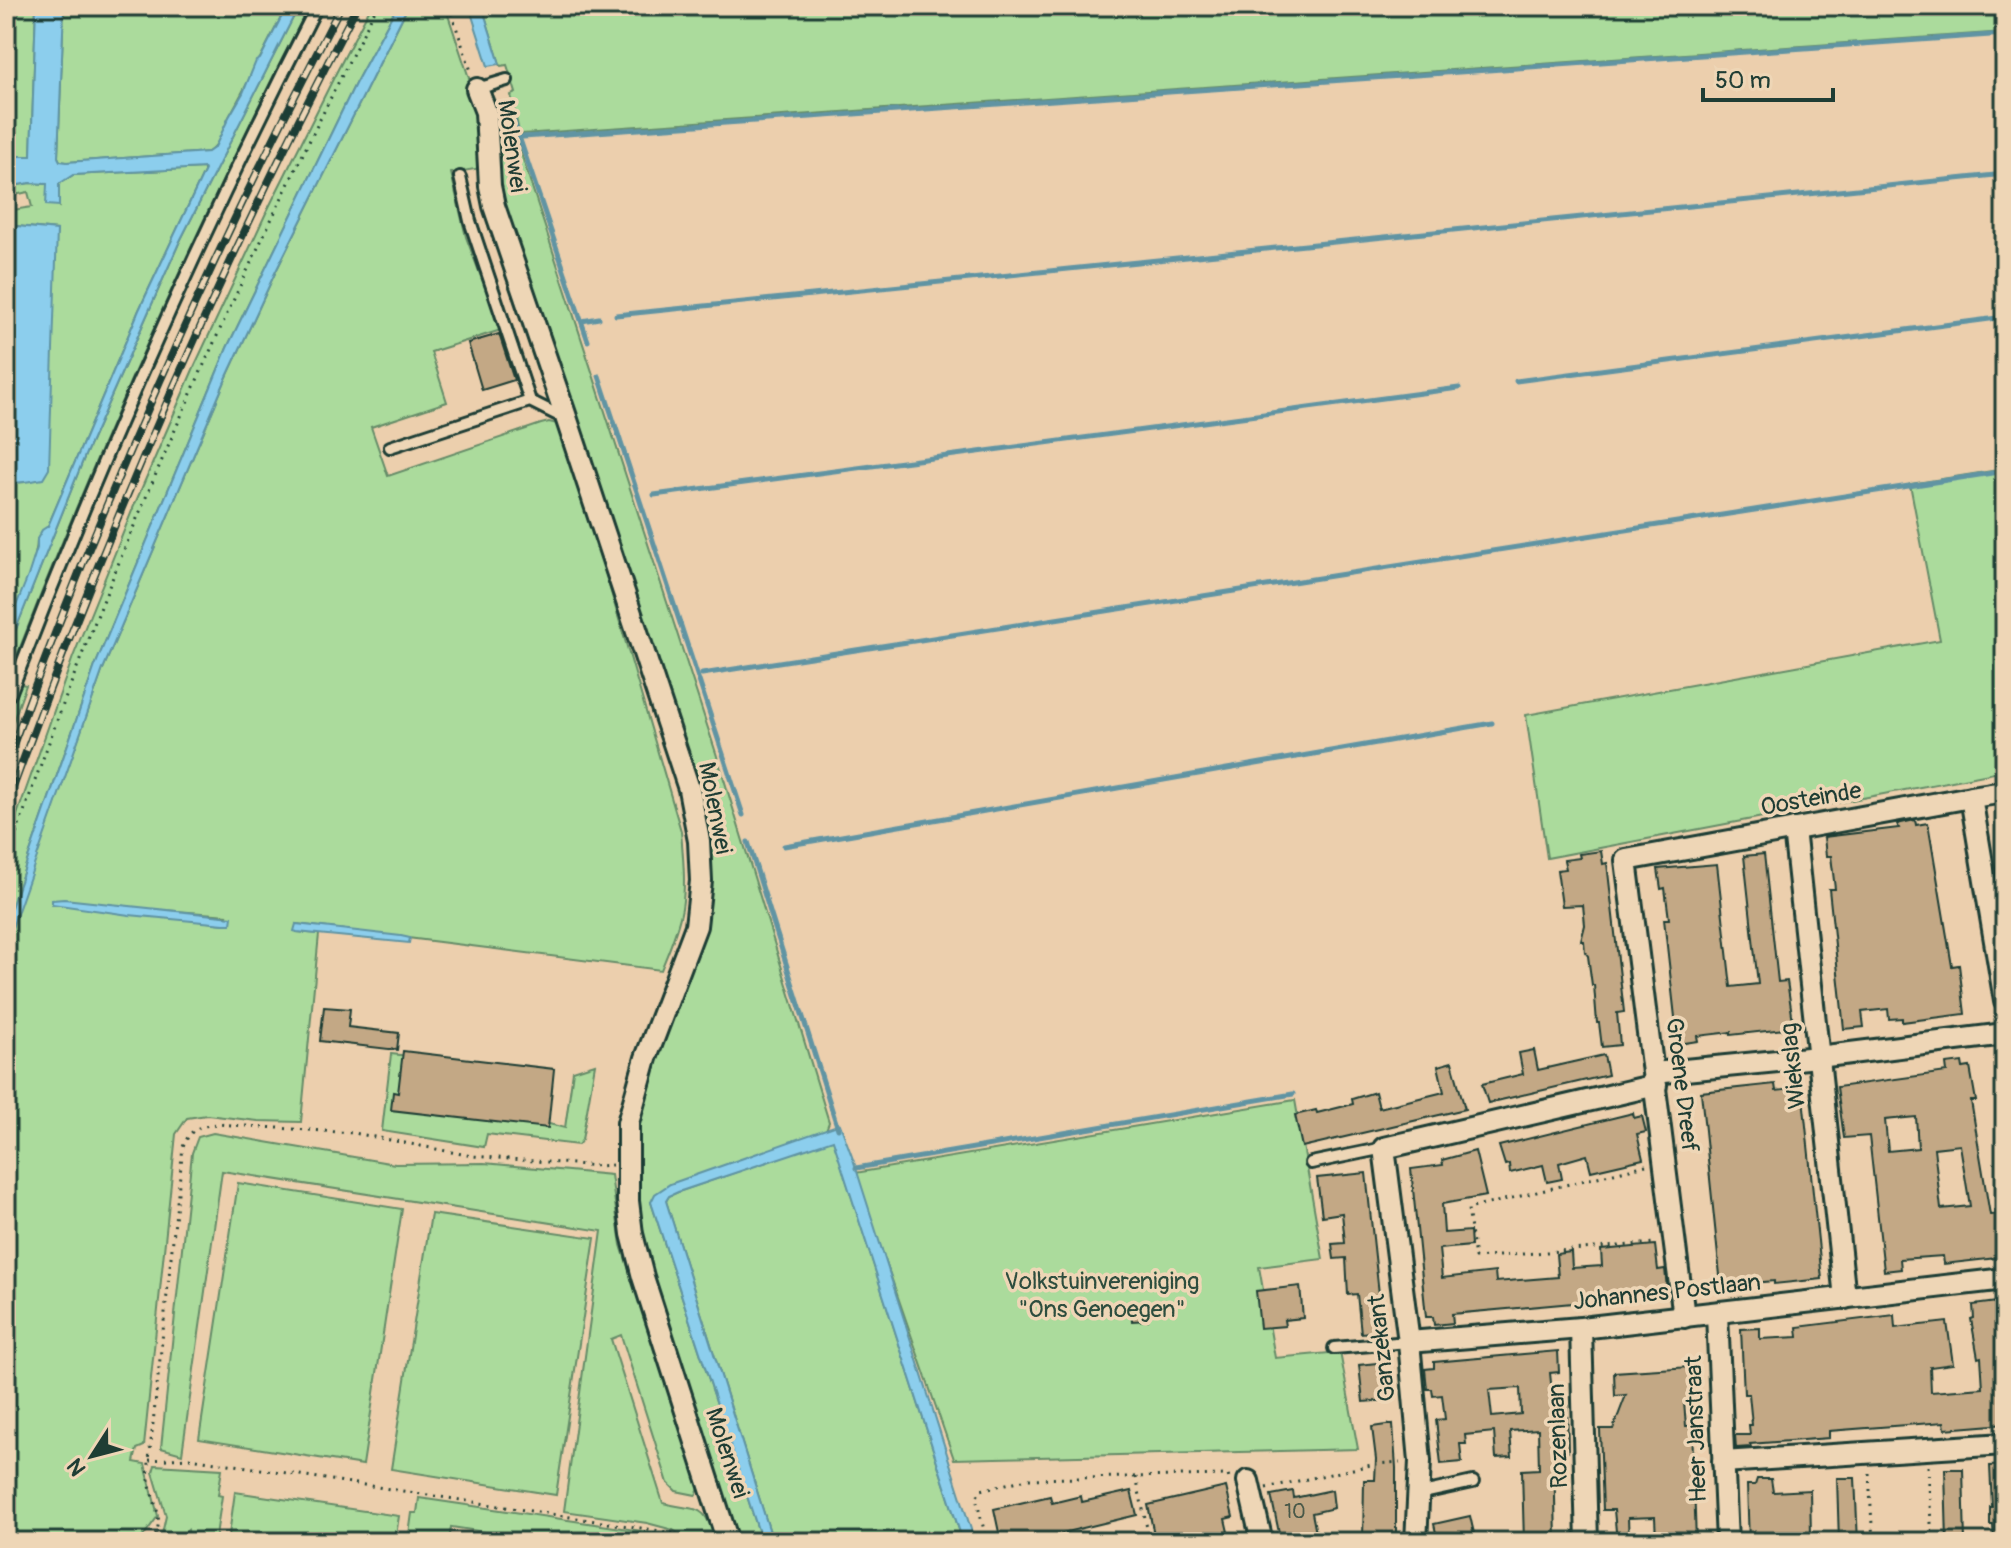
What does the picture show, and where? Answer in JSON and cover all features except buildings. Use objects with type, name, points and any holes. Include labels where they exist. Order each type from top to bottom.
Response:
[{"type":"street","name":"Molenwei","points":[[477,89],[486,112],[494,206],[689,789],[699,841],[701,881],[696,926],[646,1058],[628,1123],[628,1201],[643,1277],[728,1542]]},
{"type":"street","name":"Oosteinde","points":[[1626,860],[2005,792]]},
{"type":"street","points":[[1971,797],[2002,965],[2005,1001]]},
{"type":"street","name":"Wiekslag","points":[[1794,829],[1845,1298]]},
{"type":"street","name":"Groene Dreef","points":[[1626,860],[1684,1317]]},
{"type":"street","points":[[1384,1148],[1655,1079],[2005,1034]]},
{"type":"street","name":"Ganzekant","points":[[1384,1148],[1409,1342],[1420,1461],[1416,1542]]},
{"type":"street","name":"Johannes Postlaan","points":[[1409,1342],[1717,1314],[2005,1279]]},
{"type":"street","name":"Heer Janstraat","points":[[1717,1314],[1727,1542]]},
{"type":"street","name":"Rozenlaan","points":[[1581,1328],[1587,1542]]},
{"type":"street","points":[[1723,1462],[2005,1444]]},
{"type":"street","points":[[1248,1481],[1262,1542]]},
{"type":"lane","points":[[10,694],[85,503],[153,345],[317,6]]},
{"type":"lane","points":[[477,89],[507,80]]},
{"type":"lane","points":[[460,177],[470,221],[530,401]]},
{"type":"lane","points":[[390,447],[530,401],[556,414],[565,414]]},
{"type":"lane","points":[[1311,1163],[1384,1148]]},
{"type":"lane","name":"Johannes Postlaan","points":[[1334,1348],[1409,1342]]},
{"type":"lane","points":[[1418,1494],[1473,1482]]},
{"type":"path","points":[[6,864],[74,674],[140,509],[265,229],[377,6]]},
{"type":"path","points":[[449,6],[477,89]]},
{"type":"path","points":[[151,1542],[158,1527],[159,1513],[149,1482],[149,1460],[183,1147],[188,1134],[200,1127],[216,1124],[354,1133],[472,1156],[627,1166]]},
{"type":"path","points":[[1665,1160],[1468,1209],[1475,1258],[1675,1241]]},
{"type":"path","points":[[1927,1449],[1932,1542]]},
{"type":"path","points":[[1868,1453],[1873,1542]]},
{"type":"path","points":[[149,1460],[190,1458],[673,1533],[684,1536],[690,1542]]},
{"type":"path","points":[[987,1542],[976,1498],[981,1490],[1027,1479],[1228,1475],[1230,1484],[1256,1479],[1257,1490],[1376,1464],[1420,1461]]},
{"type":"path","points":[[1136,1477],[1150,1542]]},
{"type":"green space","points":[[6,6],[36,6],[31,156],[6,156]]},
{"type":"green space","points":[[64,6],[287,6],[219,140],[208,152],[67,162],[60,161],[58,157]]},
{"type":"green space","points":[[299,6],[309,6],[226,172],[148,340],[6,683],[6,654],[86,453],[179,243]]},
{"type":"green space","points":[[371,6],[397,6],[355,84],[227,348],[95,666],[15,896],[22,897],[103,669],[225,381],[275,273],[408,6],[445,6],[477,102],[481,168],[451,173],[466,237],[501,330],[431,352],[447,402],[371,427],[388,476],[541,424],[562,425],[681,831],[684,880],[680,916],[661,970],[296,924],[297,932],[319,934],[301,1122],[207,1115],[187,1118],[176,1134],[144,1446],[137,1449],[134,1462],[145,1464],[158,1516],[139,1542],[6,1542],[6,846],[73,657],[134,506],[195,365]],"holes":[[[150,909],[227,915],[224,924],[109,911]]]},
{"type":"green space","points":[[482,6],[2005,6],[2005,32],[522,134],[511,95],[516,93],[507,65],[500,64]]},
{"type":"green space","points":[[505,104],[716,753],[829,1122],[826,1130],[651,1202],[762,1542],[736,1542],[638,1216],[635,1172],[638,1125],[645,1086],[700,937],[708,837],[495,185],[497,110]]},
{"type":"green space","points":[[204,168],[139,310],[48,526],[37,539],[30,573],[6,631],[6,480],[11,483],[25,482],[57,230],[6,225],[6,211],[32,207],[28,192],[6,197],[6,187],[47,184],[59,205],[59,184],[73,175]]},
{"type":"green space","points":[[2005,469],[2005,771],[1547,858],[1526,715],[1940,640],[1910,484]]},
{"type":"green space","points":[[21,684],[26,685],[6,741],[6,692],[16,696]]},
{"type":"green space","points":[[391,1054],[545,1071],[541,1122],[565,1128],[573,1071],[595,1064],[582,1140],[578,1145],[487,1134],[484,1147],[382,1131]]},
{"type":"green space","name":"Volkstuinvereniging \"Ons Genoegen\"","points":[[1295,1100],[1323,1259],[1259,1267],[1275,1358],[1340,1352],[1358,1449],[954,1459],[855,1173]]},
{"type":"green space","points":[[213,1133],[395,1164],[484,1163],[611,1175],[621,1245],[699,1489],[696,1495],[676,1491],[668,1483],[621,1335],[611,1339],[663,1503],[704,1514],[716,1542],[690,1542],[673,1530],[647,1523],[564,1511],[602,1231],[222,1171],[182,1454],[161,1448],[192,1153],[198,1137]]},
{"type":"green space","points":[[833,1139],[963,1542],[773,1542],[666,1201],[678,1192]]},
{"type":"green space","points":[[238,1183],[402,1209],[363,1465],[199,1439]]},
{"type":"green space","points":[[431,1214],[595,1238],[556,1495],[391,1469]]},
{"type":"green space","points":[[155,1465],[222,1469],[218,1495],[222,1496],[215,1542],[191,1542],[188,1530],[178,1542],[157,1542],[166,1516],[153,1472]]},
{"type":"green space","points":[[235,1492],[399,1516],[395,1542],[228,1542]]},
{"type":"green space","points":[[419,1498],[669,1535],[667,1542],[550,1542],[451,1527],[449,1542],[408,1542],[412,1513],[417,1513]]},
{"type":"water","points":[[36,6],[64,6],[58,157],[60,161],[67,162],[208,152],[215,147],[256,61],[260,59],[287,6],[299,6],[179,243],[86,453],[6,654],[6,631],[28,576],[37,539],[48,526],[139,310],[205,170],[73,175],[59,184],[59,206],[46,205],[47,184],[6,187],[6,156],[31,156]]},
{"type":"water","points":[[397,6],[408,6],[275,273],[225,381],[103,669],[6,945],[6,922],[95,666],[227,348],[355,84]]},
{"type":"water","points":[[469,6],[482,6],[500,64],[488,66]]},
{"type":"water","points":[[6,225],[57,230],[49,469],[43,479],[24,482],[6,480]]},
{"type":"water","points":[[52,900],[232,917],[231,924],[224,924],[52,904]]},
{"type":"water","points":[[296,924],[410,938],[409,943],[297,932],[294,931]]},
{"type":"water","points":[[840,1124],[975,1542],[963,1542],[833,1140],[678,1192],[666,1201],[773,1542],[762,1542],[651,1202],[655,1194],[670,1184]]},
{"type":"waterway","points":[[523,137],[2005,34]]},
{"type":"waterway","points":[[510,110],[588,341]]},
{"type":"waterway","points":[[616,315],[2005,174]]},
{"type":"waterway","points":[[1516,381],[2005,317]]},
{"type":"waterway","points":[[582,321],[599,318]]},
{"type":"waterway","points":[[599,376],[743,815]]},
{"type":"waterway","points":[[654,495],[1459,388]]},
{"type":"waterway","points":[[702,674],[2005,471]]},
{"type":"waterway","points":[[784,846],[1492,723]]},
{"type":"waterway","points":[[748,842],[838,1129]]},
{"type":"waterway","points":[[856,1168],[1293,1094]]},
{"type":"railway","points":[[6,764],[80,570],[161,379],[248,191],[341,6]]},
{"type":"railway","points":[[6,807],[83,602],[168,400],[259,202],[357,6]]}]
